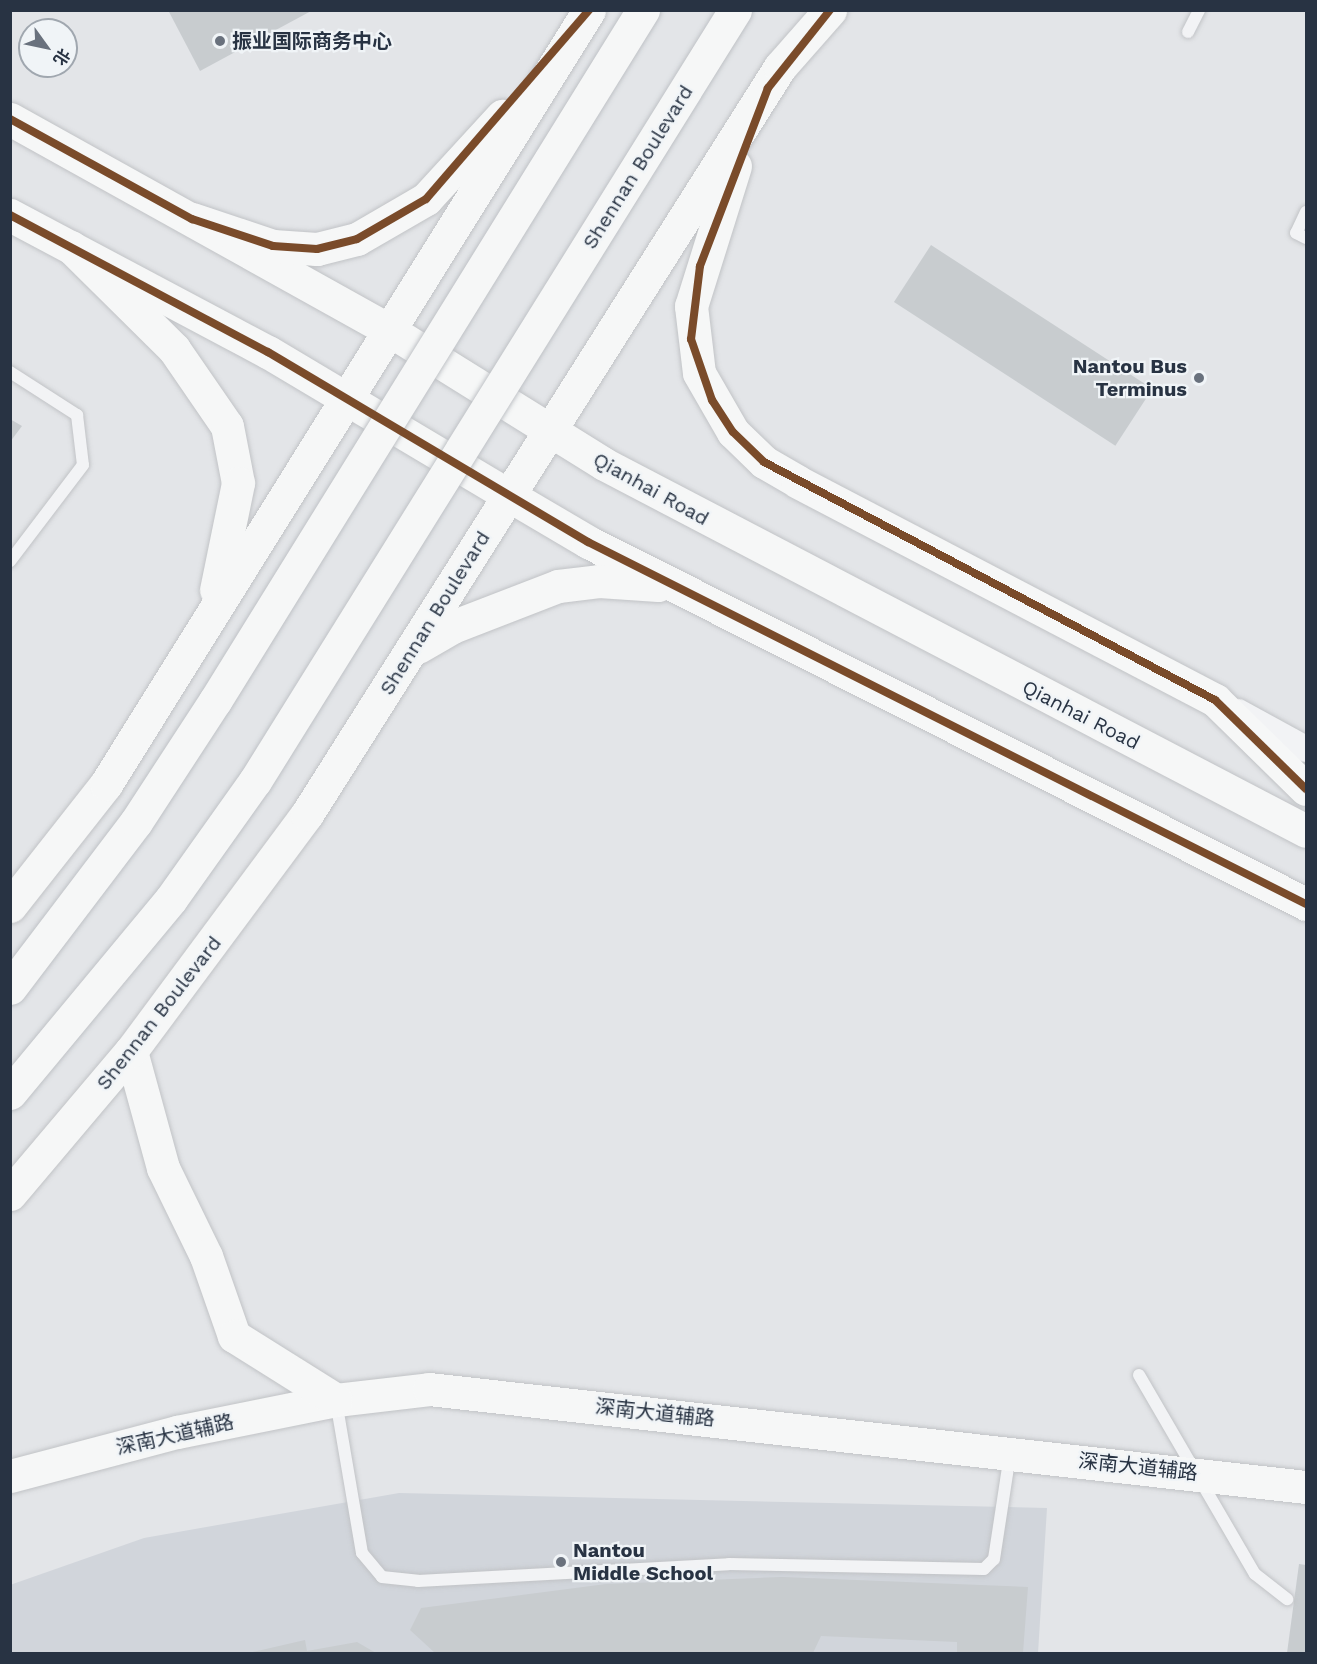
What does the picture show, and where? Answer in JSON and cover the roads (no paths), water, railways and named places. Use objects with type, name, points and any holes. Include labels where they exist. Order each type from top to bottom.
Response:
[{"type":"main road","points":[[10,988],[136,822],[215,701],[643,10]]},
{"type":"main road","name":"Shennan Boulevard","points":[[10,1092],[171,899],[255,781],[735,10]]},
{"type":"main road","points":[[813,10],[774,77],[717,214],[691,306],[699,373],[733,432],[764,462],[798,482],[1215,700],[1306,789]]},
{"type":"main road","name":"Shennan Boulevard","points":[[10,1194],[131,1051],[307,814],[774,77],[830,10]]},
{"type":"main road","points":[[192,219],[273,246],[317,249],[357,239],[396,221],[426,199],[469,154],[588,11]]},
{"type":"main road","points":[[10,906],[106,783],[167,689],[588,11]]},
{"type":"main road","name":"Qianhai Road","points":[[10,119],[389,330],[551,431],[898,621],[1306,831]]},
{"type":"main road","points":[[10,215],[346,398],[510,496],[673,586],[1306,904]]},
{"type":"main road","points":[[71,247],[197,375],[227,426],[233,449],[234,522],[216,589],[167,689]]},
{"type":"main road","points":[[413,649],[453,627],[558,586],[599,581],[673,586]]},
{"type":"main road","points":[[131,1051],[163,1168],[206,1256],[234,1336],[336,1400]]},
{"type":"main road","name":"深南大道辅路","points":[[10,1476],[177,1432],[336,1400],[429,1389],[1306,1487]]},
{"type":"street","points":[[1215,700],[1306,749]]},
{"type":"lane","points":[[1188,33],[1199,10]]},
{"type":"lane","points":[[1306,212],[1296,233],[1306,238]]},
{"type":"lane","points":[[10,372],[77,415],[83,465],[10,561]]},
{"type":"lane","points":[[1138,1375],[1199,1474],[1255,1574],[1287,1599]]},
{"type":"lane","points":[[336,1400],[362,1552],[382,1576],[418,1581],[729,1564],[984,1569],[994,1559],[1010,1453]]},
{"type":"place","name":"振业国际商务中心","points":[[220,41]]},
{"type":"place","name":"Nantou Bus Terminus","points":[[1199,378]]},
{"type":"place","name":"Nantou Middle School","points":[[561,1562]]}]
